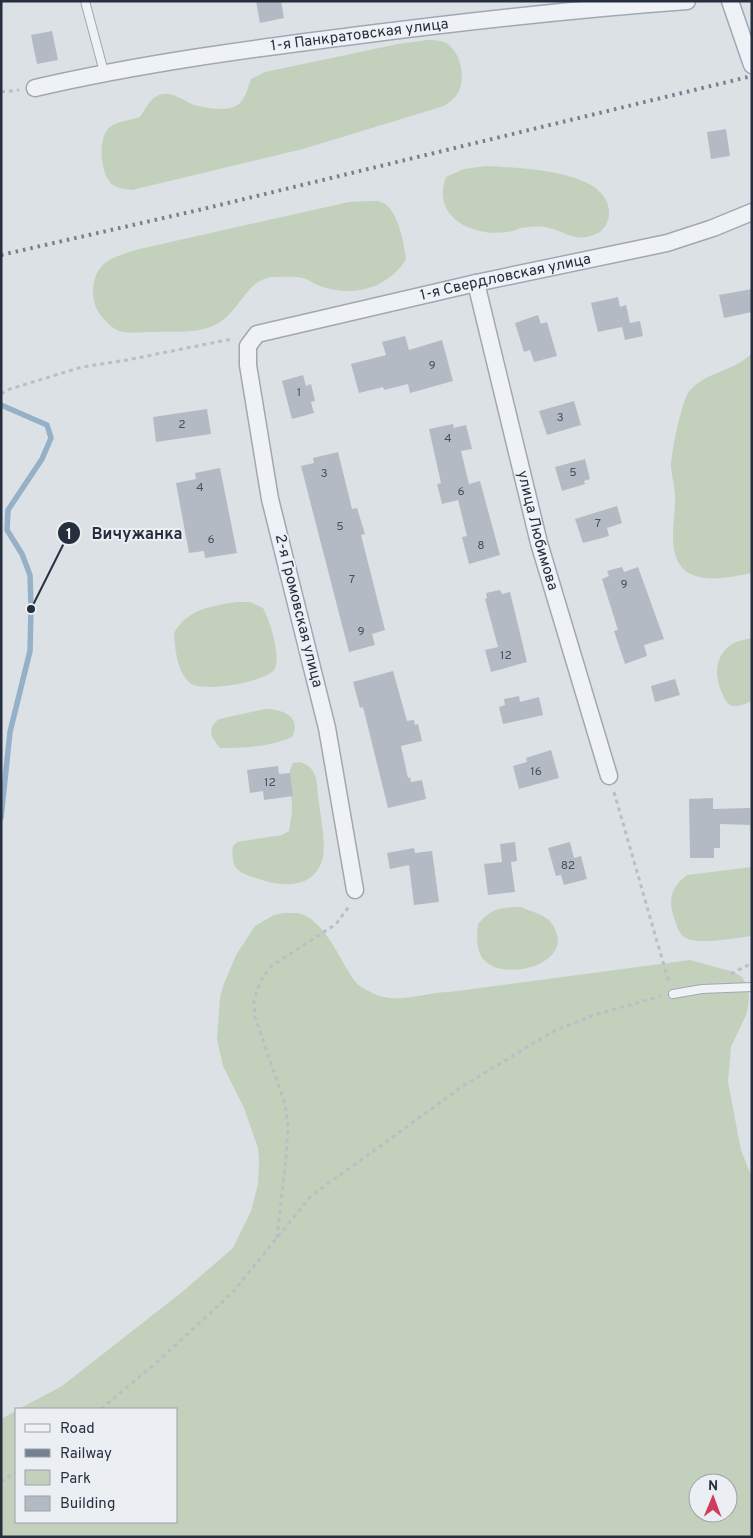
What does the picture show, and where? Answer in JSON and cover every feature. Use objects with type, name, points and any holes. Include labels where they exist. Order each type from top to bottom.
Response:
[{"type":"street","name":"1-я Панкратовская улица","points":[[35,88],[104,72],[220,52],[501,17],[688,1]]},
{"type":"street","points":[[730,1],[745,22],[752,65]]},
{"type":"street","name":"1-я Свердловская улица","points":[[257,334],[476,283],[666,244],[752,212]]},
{"type":"street","name":"улица Любимова","points":[[476,283],[539,543],[609,776]]},
{"type":"street","name":"2-я Громовская улица","points":[[257,334],[248,346],[248,365],[270,499],[327,728],[355,890]]},
{"type":"lane","points":[[85,1],[104,72]]},
{"type":"lane","points":[[672,994],[702,989],[752,987]]},
{"type":"path","points":[[1,394],[10,389],[82,367],[257,334]]},
{"type":"path","points":[[102,1408],[156,1363],[232,1293],[312,1196],[463,1086],[552,1032],[591,1016],[651,998],[672,994],[609,776]]},
{"type":"path","points":[[276,1240],[288,1127],[285,1104],[255,1017],[254,1001],[260,982],[270,967],[336,924],[350,905],[355,890]]},
{"type":"path","points":[[1,1482],[15,1473]]},
{"type":"green space","points":[[427,40],[446,43],[456,53],[459,60],[462,75],[459,90],[455,97],[444,106],[303,149],[132,190],[122,189],[113,185],[105,174],[102,147],[106,132],[117,123],[140,117],[149,103],[157,96],[167,94],[176,96],[194,105],[218,109],[230,108],[242,101],[251,79],[265,72],[398,44]]},
{"type":"green space","points":[[486,166],[558,173],[593,186],[604,196],[609,210],[607,223],[598,233],[583,238],[541,227],[519,228],[509,232],[494,233],[468,227],[449,213],[444,203],[443,191],[446,177],[464,169]]},
{"type":"green space","points":[[377,201],[387,206],[396,218],[404,244],[406,259],[394,273],[372,287],[343,291],[320,286],[300,277],[264,279],[251,288],[223,320],[207,328],[189,331],[132,333],[119,331],[106,321],[99,313],[95,304],[93,293],[97,273],[104,264],[118,256],[135,250],[349,202]]},
{"type":"green space","points":[[752,353],[752,573],[724,578],[695,576],[687,572],[680,565],[676,558],[673,542],[675,497],[671,467],[680,418],[685,399],[694,386],[702,380],[737,364]]},
{"type":"green space","points":[[236,602],[250,602],[263,608],[272,630],[276,649],[277,657],[274,670],[259,679],[233,685],[207,687],[190,683],[179,667],[174,633],[186,619],[201,610]]},
{"type":"green space","points":[[752,638],[752,701],[733,706],[725,700],[717,677],[719,659],[727,648],[733,644]]},
{"type":"green space","points":[[265,709],[278,710],[289,715],[294,724],[292,737],[266,745],[220,748],[212,737],[212,726],[219,719]]},
{"type":"green space","points":[[300,762],[310,767],[315,775],[323,829],[324,847],[322,861],[311,877],[294,884],[265,881],[243,873],[236,868],[233,860],[233,846],[237,842],[282,835],[289,831],[292,807],[289,773],[293,763]]},
{"type":"green space","points":[[752,867],[752,936],[699,941],[682,935],[673,916],[671,902],[674,891],[681,880],[687,875]]},
{"type":"green space","points":[[507,907],[521,907],[539,914],[553,925],[557,934],[557,946],[551,956],[527,968],[513,970],[499,968],[487,963],[479,951],[477,939],[478,924],[497,910]]},
{"type":"green space","points":[[298,913],[312,920],[328,937],[355,982],[377,995],[386,997],[404,998],[690,960],[734,972],[742,977],[748,987],[749,1000],[747,1013],[731,1047],[728,1082],[741,1150],[752,1178],[752,1537],[1,1537],[1,1419],[15,1412],[15,1523],[178,1523],[178,1408],[21,1408],[62,1386],[182,1292],[233,1248],[251,1211],[258,1184],[258,1148],[244,1108],[223,1066],[217,1040],[220,997],[236,955],[255,926],[274,915]]},
{"type":"building","points":[[256,1],[281,1],[284,18],[260,23]]},
{"type":"building","points":[[52,31],[58,60],[37,64],[31,35]]},
{"type":"building","points":[[726,129],[730,156],[711,159],[707,132]]},
{"type":"building","points":[[752,289],[752,312],[724,318],[719,295]]},
{"type":"building","points":[[618,297],[620,307],[626,305],[630,323],[640,321],[643,336],[625,340],[622,327],[598,332],[591,303]]},
{"type":"building","points":[[538,315],[541,324],[547,322],[557,356],[534,362],[530,350],[524,352],[515,323]]},
{"type":"building","points":[[405,336],[409,350],[442,340],[453,381],[410,393],[408,384],[384,390],[383,387],[359,393],[351,364],[386,355],[382,342]]},
{"type":"building","points":[[303,375],[306,386],[311,384],[315,401],[311,402],[314,413],[292,419],[282,381]]},
{"type":"building","points":[[574,401],[581,425],[547,435],[539,411]]},
{"type":"building","points":[[207,409],[211,434],[156,442],[153,417]]},
{"type":"building","points":[[453,424],[454,428],[466,425],[472,449],[461,451],[469,484],[480,481],[500,555],[469,564],[462,537],[467,536],[458,500],[442,504],[437,484],[441,483],[429,429]]},
{"type":"building","points":[[338,452],[352,509],[357,508],[365,534],[361,535],[385,630],[372,634],[375,645],[349,652],[301,466],[314,463],[313,458]]},
{"type":"building","points":[[585,459],[590,479],[584,481],[585,484],[562,491],[555,467]]},
{"type":"building","points":[[220,468],[237,553],[205,558],[204,551],[189,553],[176,483],[196,479],[195,473]]},
{"type":"building","points":[[617,506],[622,523],[607,528],[609,536],[583,543],[575,519]]},
{"type":"building","points":[[622,567],[624,572],[638,567],[664,639],[644,645],[647,656],[625,664],[614,631],[618,630],[602,579],[609,576],[607,571]]},
{"type":"building","points":[[500,590],[502,594],[510,592],[527,662],[491,672],[485,650],[498,647],[485,599],[487,598],[486,593]]},
{"type":"building","points":[[393,671],[407,721],[414,720],[415,725],[418,724],[422,741],[401,746],[408,778],[410,777],[411,782],[422,780],[426,799],[388,808],[363,707],[360,708],[353,682]]},
{"type":"building","points":[[675,679],[680,695],[655,702],[651,686]]},
{"type":"building","points":[[519,696],[520,702],[539,697],[543,715],[503,724],[499,707],[505,705],[504,699]]},
{"type":"building","points":[[551,750],[559,778],[519,789],[513,766],[527,762],[526,758]]},
{"type":"building","points":[[278,766],[279,774],[290,773],[293,796],[264,800],[263,791],[250,793],[247,770]]},
{"type":"building","points":[[713,798],[713,809],[750,808],[750,825],[720,824],[720,848],[714,848],[714,858],[690,858],[689,799]]},
{"type":"building","points":[[515,842],[517,861],[511,862],[515,892],[488,895],[484,864],[502,862],[500,844]]},
{"type":"building","points":[[570,842],[574,858],[581,856],[587,879],[564,885],[561,875],[556,876],[548,848]]},
{"type":"building","points":[[414,848],[415,853],[432,851],[439,902],[414,905],[409,865],[390,869],[387,853]]},
{"type":"waterway","points":[[1,405],[47,425],[51,438],[42,459],[8,510],[7,530],[22,554],[30,575],[31,609],[30,651],[10,732],[1,818]]},
{"type":"railway","points":[[1,255],[203,209],[752,76]]},
{"type":"place","name":"Вичужанка","points":[[31,609]]}]
